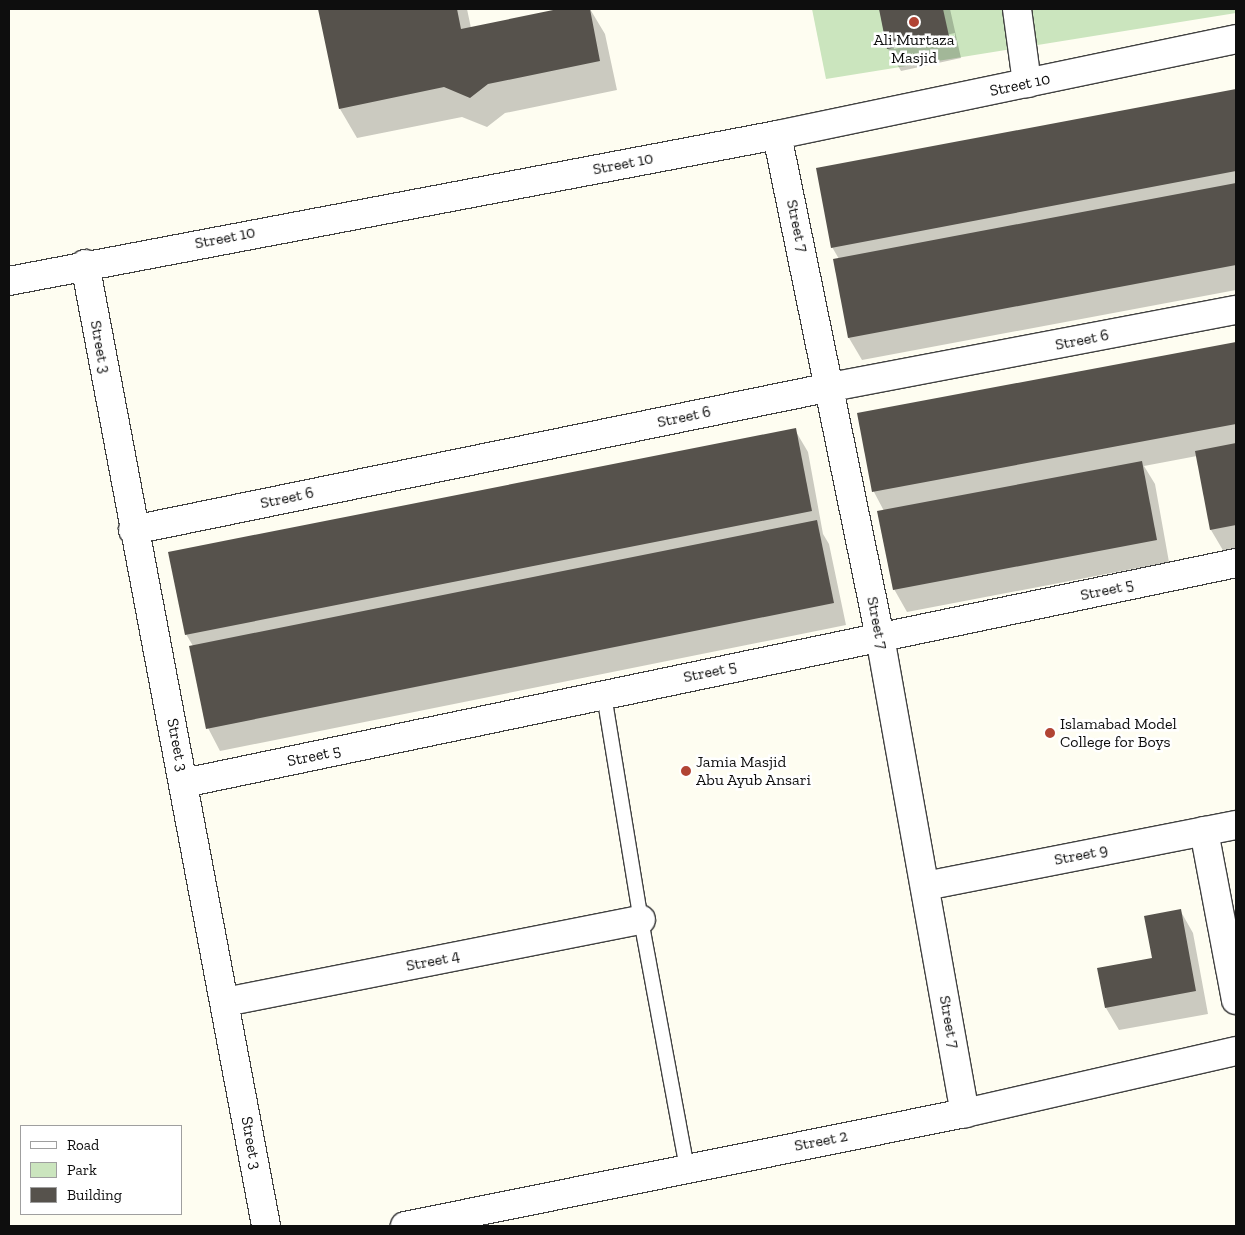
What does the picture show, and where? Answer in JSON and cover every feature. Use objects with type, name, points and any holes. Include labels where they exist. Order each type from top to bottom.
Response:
[{"type":"street","points":[[1017,9],[1027,83]]},
{"type":"street","name":"Street 10","points":[[9,281],[85,264],[777,136],[1236,39]]},
{"type":"street","name":"Street 7","points":[[777,136],[831,387],[880,637],[965,1113]]},
{"type":"street","name":"Street 3","points":[[85,264],[133,530],[184,783],[266,1226]]},
{"type":"street","name":"Street 6","points":[[133,530],[831,387],[1236,310]]},
{"type":"street","name":"Street 5","points":[[184,783],[1236,563]]},
{"type":"street","name":"Street 9","points":[[925,886],[1236,825]]},
{"type":"street","points":[[1204,831],[1236,1000]]},
{"type":"street","name":"Street 4","points":[[225,1002],[640,920]]},
{"type":"street","name":"Street 2","points":[[405,1226],[965,1113],[1236,1051]]},
{"type":"lane","points":[[604,695],[640,920],[687,1168]]},
{"type":"green space","points":[[812,9],[1236,9],[1236,13],[826,79]]},
{"type":"building","points":[[318,9],[457,9],[461,29],[558,9],[590,9],[600,61],[488,84],[470,98],[444,87],[339,109]]},
{"type":"building","name":"Ali Murtaza Masjid","points":[[879,9],[943,9],[949,36],[887,49]]},
{"type":"building","points":[[1236,89],[1236,171],[831,248],[816,168]]},
{"type":"building","points":[[1236,183],[1236,265],[848,338],[833,259]]},
{"type":"building","points":[[1236,342],[1236,424],[872,492],[857,413]]},
{"type":"building","points":[[796,428],[812,511],[185,635],[168,552]]},
{"type":"building","points":[[1236,443],[1236,525],[1210,530],[1195,451]]},
{"type":"building","points":[[1142,461],[1157,540],[893,590],[877,511]]},
{"type":"building","points":[[817,520],[834,603],[206,729],[189,646]]},
{"type":"building","points":[[1181,909],[1196,991],[1105,1008],[1097,968],[1152,958],[1144,916]]},
{"type":"place","name":"Ali Murtaza Masjid","points":[[914,22]]},
{"type":"place","name":"Islamabad Model College for Boys","points":[[1050,733]]},
{"type":"place","name":"Jamia Masjid Abu Ayub Ansari","points":[[686,771]]}]
